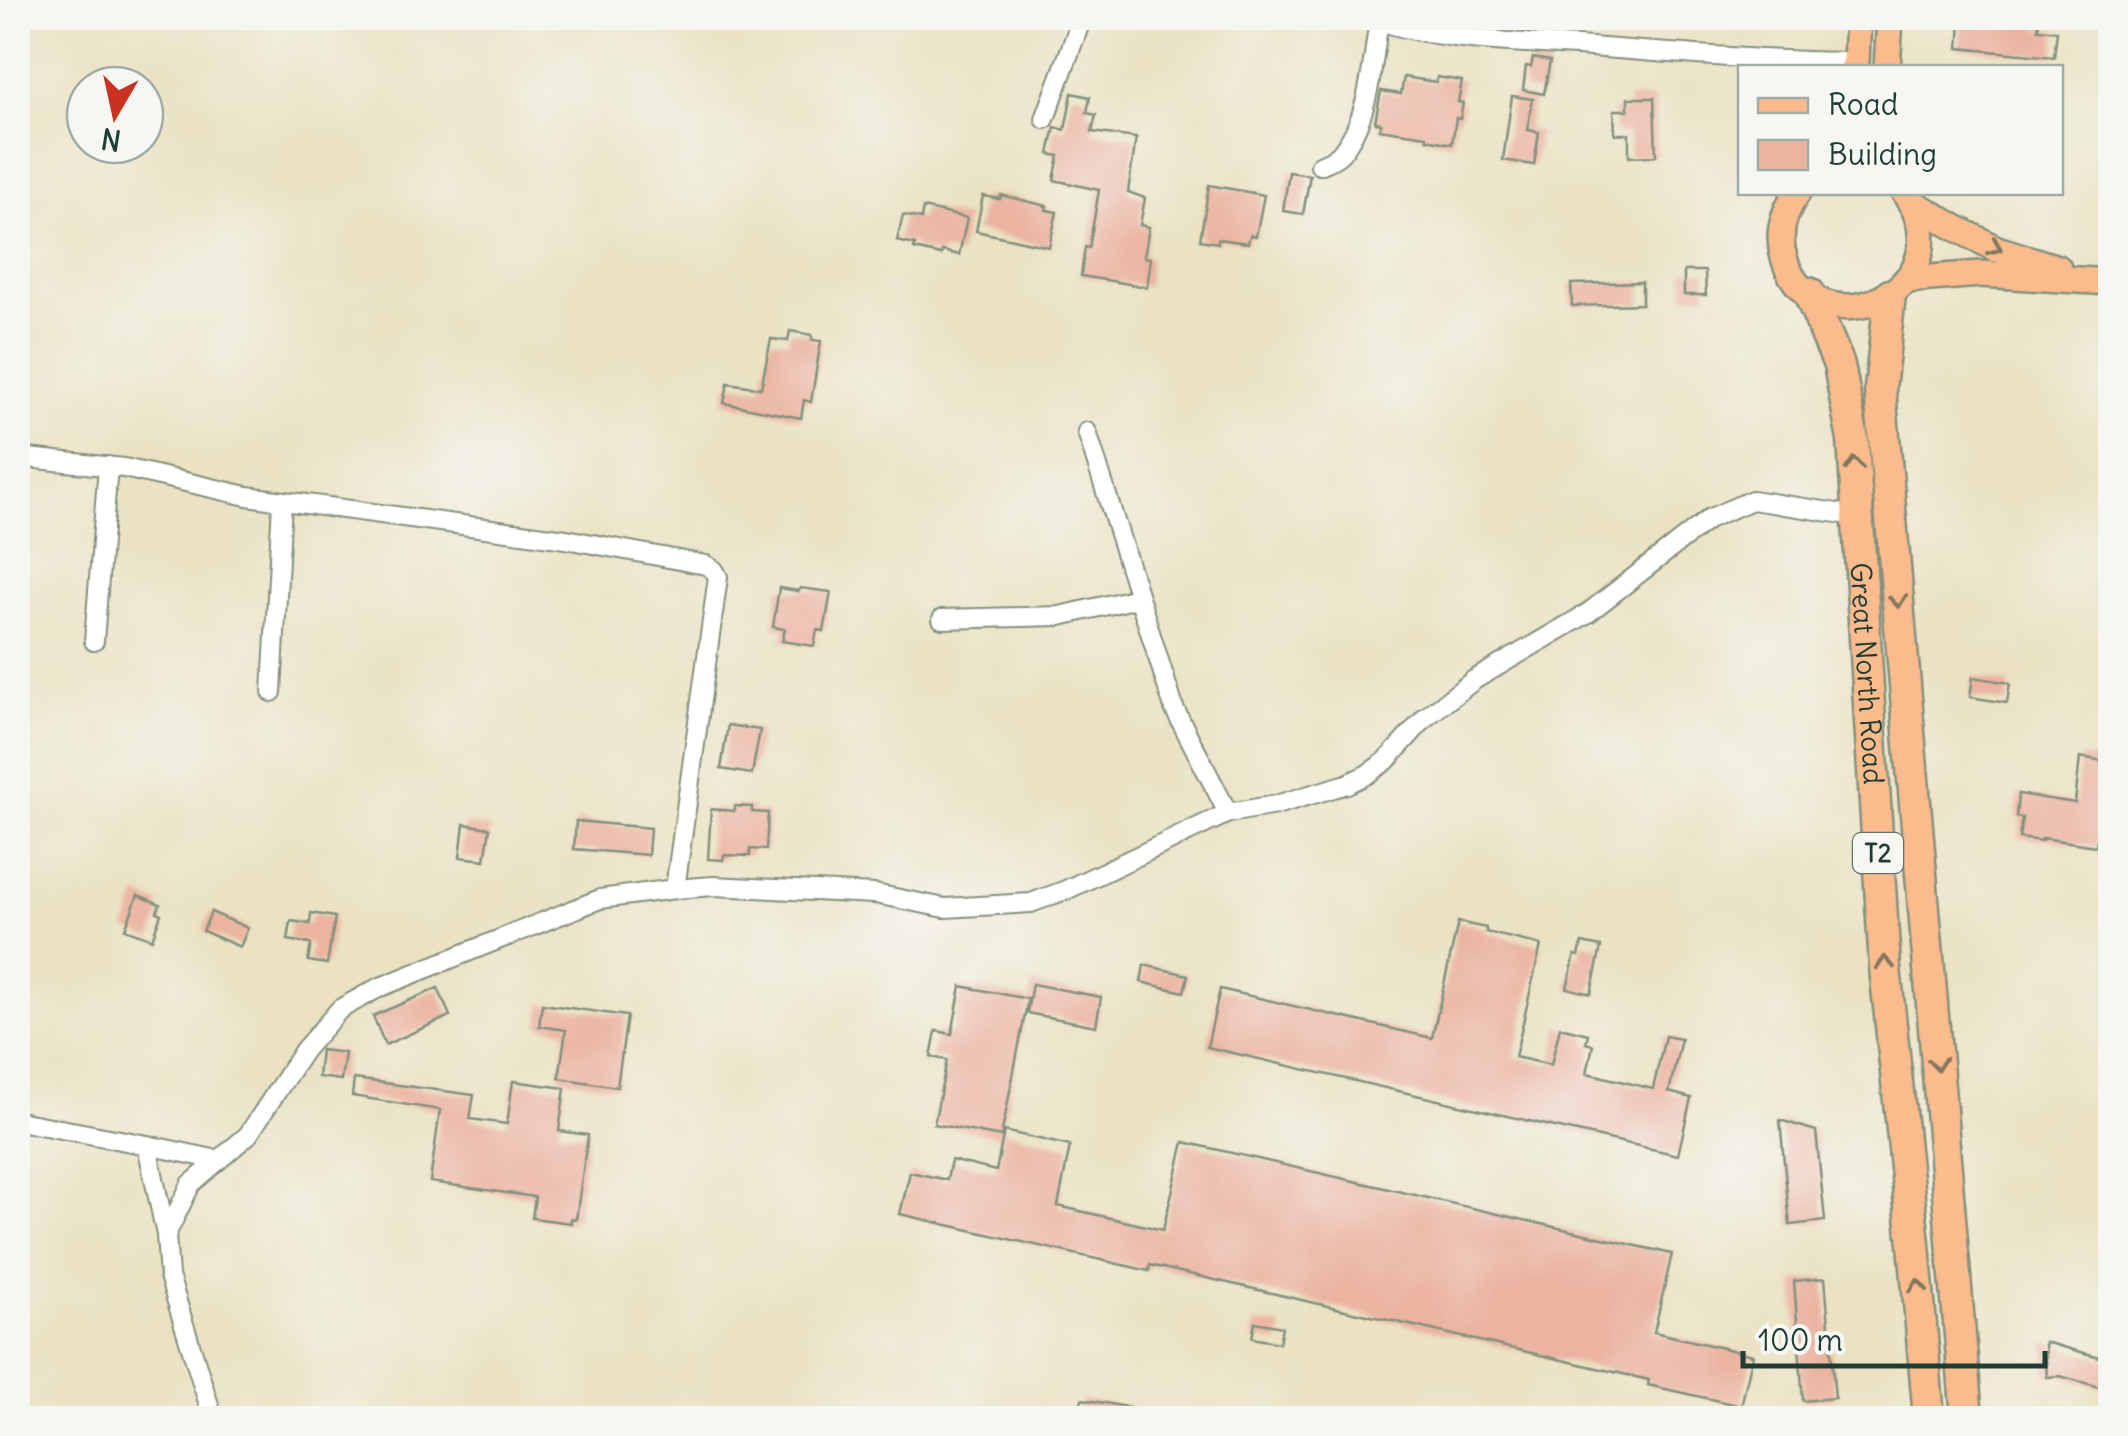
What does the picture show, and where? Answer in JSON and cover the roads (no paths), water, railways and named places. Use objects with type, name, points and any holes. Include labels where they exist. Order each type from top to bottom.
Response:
[{"type":"highway","name":"Great North Road","points":[[1898,288],[1880,389],[1967,1418]]},
{"type":"highway","name":"Great North Road","points":[[1808,293],[1838,365],[1853,440],[1885,968],[1929,1418]]},
{"type":"main road","points":[[1854,65],[1858,18]]},
{"type":"main road","points":[[1887,65],[1890,18]]},
{"type":"main road","points":[[1796,195],[1783,220],[1781,239],[1787,266],[1808,293],[1828,303],[1849,307],[1871,304],[1898,288],[1980,274],[2101,281]]},
{"type":"main road","points":[[1898,288],[1912,270],[1920,247],[1918,222],[1906,196]]},
{"type":"main road","points":[[1906,196],[1997,249],[2101,281]]},
{"type":"street","points":[[1045,119],[1082,18]]},
{"type":"street","points":[[1320,165],[1339,156],[1364,108],[1375,19],[1468,37],[1854,65]]},
{"type":"street","points":[[1086,432],[1174,708],[1228,813]]},
{"type":"street","points":[[18,457],[108,466],[246,496],[566,539],[706,565],[714,570],[718,578],[675,889]]},
{"type":"street","points":[[94,641],[108,466]]},
{"type":"street","points":[[166,1235],[191,1184],[248,1136],[304,1050],[340,1009],[378,988],[600,900],[675,889],[713,886],[876,894],[945,908],[1031,903],[1228,813],[1276,805],[1366,775],[1386,761],[1426,717],[1474,680],[1588,613],[1710,518],[1752,500],[1857,516]]},
{"type":"street","points":[[272,692],[282,501]]},
{"type":"street","points":[[942,619],[1060,616],[1138,598]]},
{"type":"street","points":[[18,1121],[218,1160]]},
{"type":"street","points":[[147,1145],[166,1235],[169,1276],[213,1418]]}]
